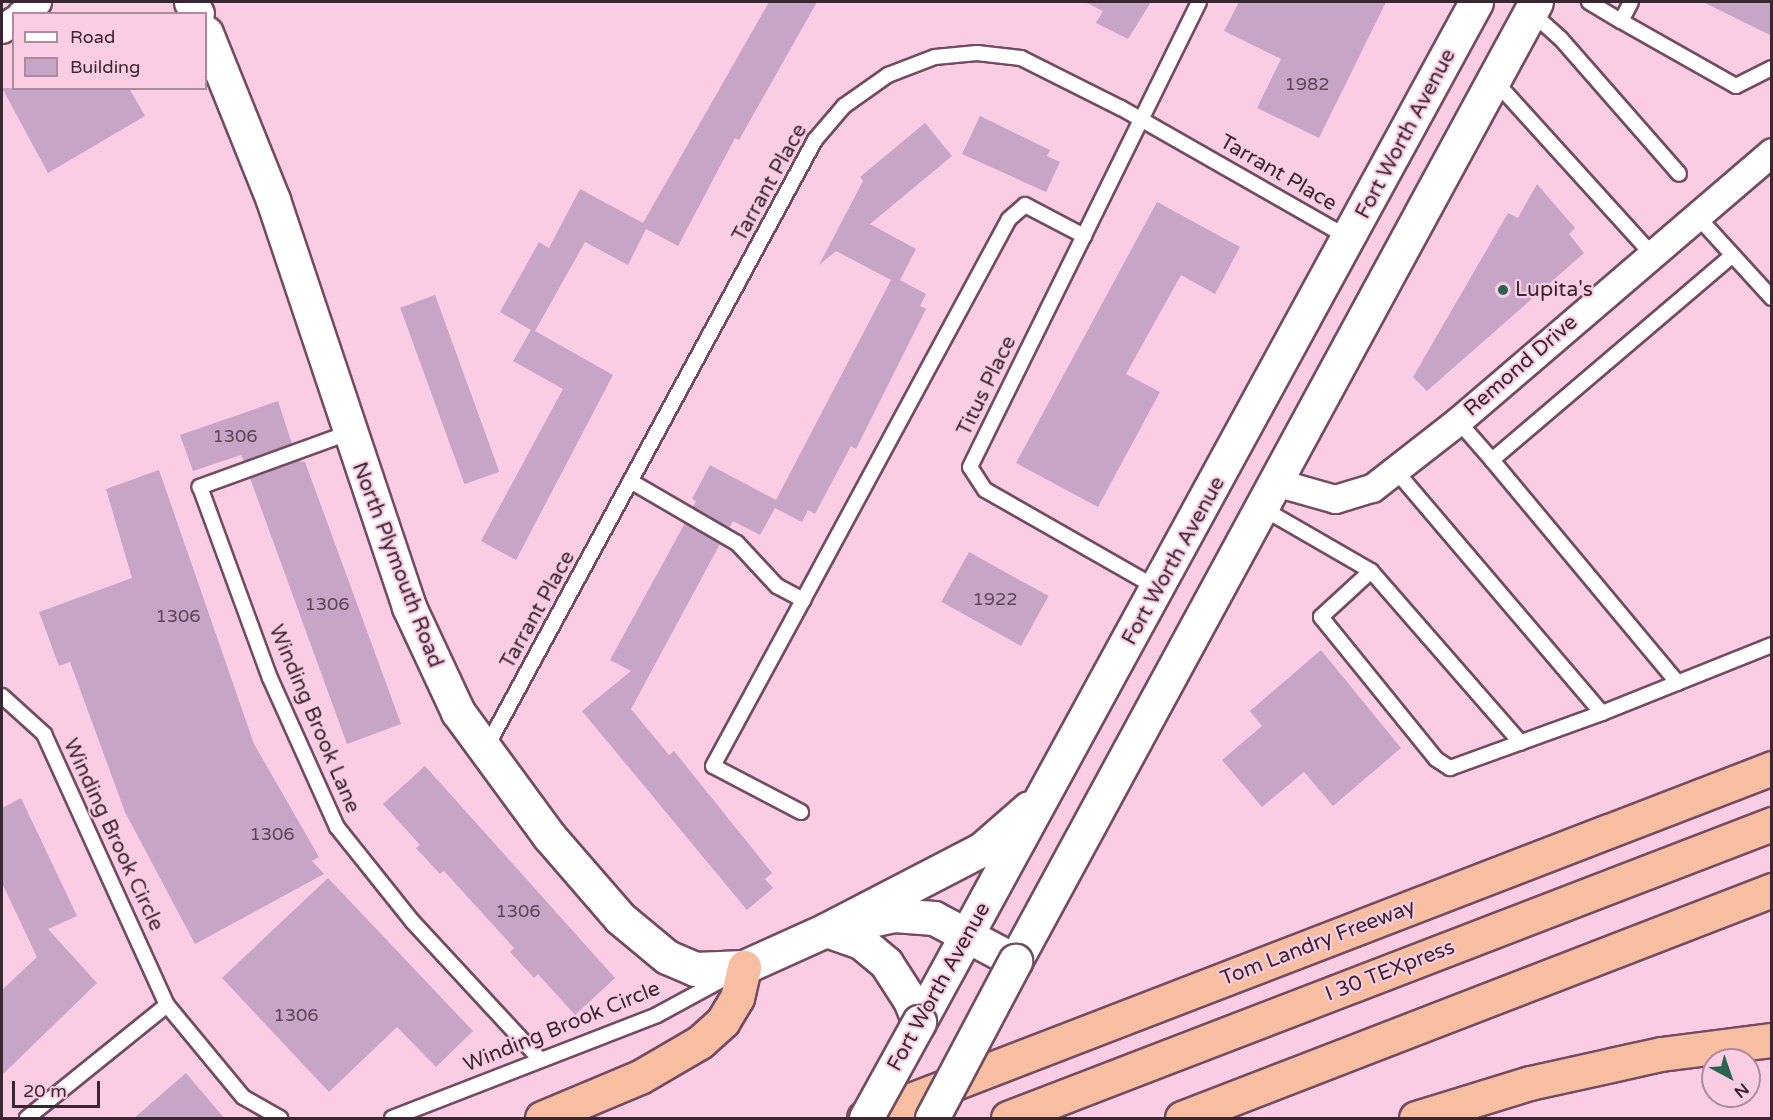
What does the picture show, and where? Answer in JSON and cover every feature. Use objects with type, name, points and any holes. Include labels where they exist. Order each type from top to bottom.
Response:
[{"type":"highway","name":"Tom Landry Freeway","points":[[865,1119],[1772,768]]},
{"type":"highway","name":"I 30 TEXpress","points":[[1008,1119],[1772,824]]},
{"type":"highway","points":[[1182,1119],[1772,890]]},
{"type":"highway","points":[[542,1119],[640,1077],[700,1042],[723,1021],[737,998],[744,967]]},
{"type":"highway","points":[[1416,1119],[1530,1083],[1661,1054],[1772,1040]]},
{"type":"main road","name":"Fort Worth Avenue","points":[[865,1119],[1122,657],[1476,2]]},
{"type":"main road","points":[[932,1119],[1015,961],[1533,7]]},
{"type":"main road","name":"North Plymouth Road","points":[[207,35],[269,190],[348,433],[413,617],[458,712],[549,837],[620,918],[659,951],[695,969],[744,967],[826,930],[894,915],[934,918],[1015,961]]},
{"type":"main road","points":[[1350,238],[1396,262]]},
{"type":"main road","points":[[1230,458],[1268,495]]},
{"type":"main road","points":[[1122,657],[1167,681]]},
{"type":"main road","points":[[826,930],[982,849],[1050,788]]},
{"type":"main road","points":[[826,930],[861,942],[885,963],[910,1000],[919,1022]]},
{"type":"street","points":[[24,12],[37,2]]},
{"type":"street","name":"Remond Drive","points":[[1268,495],[1335,499],[1372,488],[1458,421],[1772,152]]},
{"type":"lane","name":"Titus Place","points":[[1158,589],[985,490],[970,467],[1084,236],[1144,121],[1199,2]]},
{"type":"lane","points":[[1589,2],[1736,86],[1772,68]]},
{"type":"lane","points":[[1621,21],[1631,2]]},
{"type":"lane","points":[[1533,7],[1679,174]]},
{"type":"lane","name":"Tarrant Place","points":[[485,750],[815,140],[844,106],[888,75],[935,57],[977,53],[1021,58],[1144,121],[1350,238]]},
{"type":"lane","points":[[1494,80],[1652,254]]},
{"type":"lane","points":[[801,812],[714,766],[1009,219],[1025,205],[1084,236]]},
{"type":"lane","points":[[1696,216],[1772,298]]},
{"type":"lane","points":[[1492,460],[1733,255]]},
{"type":"lane","points":[[1458,421],[1678,683]]},
{"type":"lane","name":"Winding Brook Lane","points":[[348,433],[200,487],[270,678],[337,827],[412,921],[538,1058]]},
{"type":"lane","points":[[1396,471],[1602,713]]},
{"type":"lane","points":[[632,482],[737,543],[777,586],[803,600]]},
{"type":"lane","points":[[1268,495],[1371,571],[1521,743]]},
{"type":"lane","points":[[1371,571],[1321,618],[1436,759],[1450,768],[1602,713],[1772,645]]},
{"type":"lane","name":"Winding Brook Circle","points":[[2,696],[44,734],[167,1005],[243,1097],[280,1119]]},
{"type":"lane","name":"Winding Brook Circle","points":[[392,1119],[538,1058],[657,1015],[744,967]]},
{"type":"lane","points":[[27,1119],[167,1005]]},
{"type":"building","points":[[769,2],[817,2],[739,140],[735,138],[678,246],[646,229],[628,265],[585,242],[535,331],[613,375],[516,560],[481,541],[563,389],[513,361],[531,330],[500,312],[539,242],[549,248],[580,189],[643,223]]},
{"type":"building","points":[[1085,2],[1151,2],[1128,39],[1096,23],[1103,11]]},
{"type":"building","points":[[1239,2],[1386,2],[1319,138],[1257,108],[1281,59],[1224,31]]},
{"type":"building","points":[[1703,2],[1772,2],[1772,36]]},
{"type":"building","points":[[2,88],[12,88],[12,90],[130,90],[145,116],[48,173]]},
{"type":"building","points":[[980,116],[1050,150],[1047,156],[1060,162],[1046,192],[962,154]]},
{"type":"building","points":[[925,123],[952,156],[870,224],[916,249],[900,280],[926,294],[920,306],[926,309],[856,449],[851,446],[815,514],[808,510],[802,522],[775,508],[760,535],[733,521],[729,528],[693,507],[696,501],[692,499],[710,465],[776,500],[891,280],[836,251],[819,265],[863,181],[860,177]]},
{"type":"building","name":"Lupita's","points":[[1537,184],[1575,228],[1569,234],[1584,253],[1427,391],[1413,377],[1508,213],[1518,218]]},
{"type":"building","points":[[1157,202],[1240,247],[1215,294],[1181,275],[1126,374],[1160,392],[1098,507],[1016,463]]},
{"type":"building","points":[[435,295],[499,472],[465,484],[400,308]]},
{"type":"building","points":[[278,401],[292,444],[244,461],[241,455],[193,471],[180,435]]},
{"type":"building","points":[[298,461],[305,462],[401,724],[347,744],[250,478]]},
{"type":"building","points":[[159,470],[254,744],[319,857],[312,861],[324,874],[195,944],[125,812],[70,662],[59,666],[39,612],[132,578],[106,489]]},
{"type":"building","points":[[685,523],[720,544],[631,709],[669,755],[674,751],[772,873],[765,879],[773,888],[747,910],[582,711],[631,671],[610,660]]},
{"type":"building","points":[[969,552],[1049,596],[1021,646],[941,602]]},
{"type":"building","points":[[1321,650],[1401,748],[1333,806],[1304,772],[1262,807],[1222,760],[1262,726],[1250,711]]},
{"type":"building","points":[[425,766],[615,978],[575,1015],[538,974],[534,978],[510,952],[514,948],[444,871],[440,874],[416,848],[420,845],[383,804]]},
{"type":"building","points":[[21,798],[77,916],[48,929],[97,983],[2,1075],[2,990],[37,957],[2,883],[2,808]]},
{"type":"building","points":[[328,878],[473,1031],[436,1067],[397,1027],[329,1092],[222,978]]},
{"type":"building","points":[[186,1073],[225,1119],[133,1119]]},
{"type":"place","name":"Lupita's","points":[[1503,290]]}]
